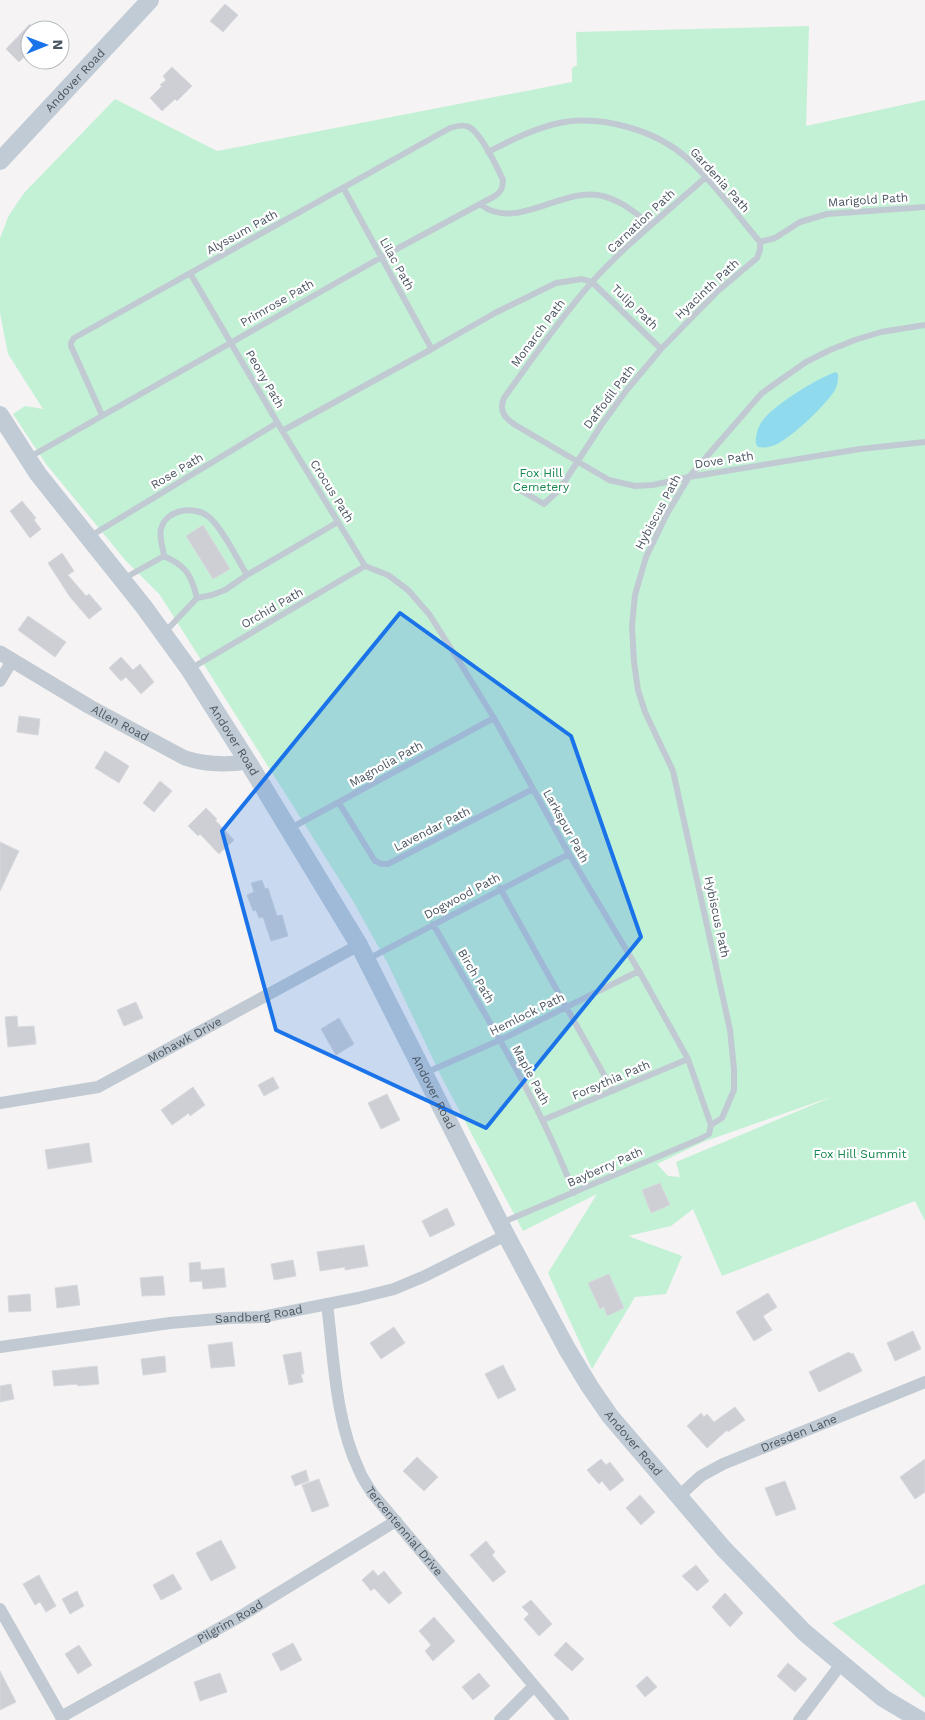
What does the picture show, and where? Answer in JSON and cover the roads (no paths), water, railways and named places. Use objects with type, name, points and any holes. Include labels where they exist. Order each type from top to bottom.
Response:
[{"type":"main road","name":"Andover Road","points":[[0,160],[150,0]]},
{"type":"main road","name":"Andover Road","points":[[0,415],[27,458],[189,669],[289,829],[362,952],[503,1229],[567,1349],[610,1416],[723,1548],[791,1618],[841,1664],[883,1698],[923,1719]]},
{"type":"street","points":[[0,681],[6,657]]},
{"type":"street","name":"Allen Road","points":[[6,657],[90,707],[185,758],[201,763],[228,764],[248,762]]},
{"type":"street","name":"Mohawk Drive","points":[[0,1103],[98,1087],[362,952]]},
{"type":"street","name":"Sandberg Road","points":[[0,1347],[170,1323],[262,1317],[394,1289],[425,1276],[503,1229]]},
{"type":"street","name":"Tercentennial Drive","points":[[328,1304],[337,1390],[346,1436],[359,1471],[372,1493],[563,1720]]},
{"type":"street","name":"Dresden Lane","points":[[678,1497],[701,1476],[723,1464],[925,1382]]},
{"type":"street","name":"Pilgrim Road","points":[[62,1718],[241,1616],[396,1521]]},
{"type":"street","points":[[0,1609],[62,1718]]},
{"type":"street","points":[[800,1720],[841,1664]]},
{"type":"street","points":[[500,1720],[534,1686]]},
{"type":"lane","name":"Gardenia Path","points":[[488,152],[524,134],[557,124],[584,121],[615,124],[642,132],[667,143],[689,159],[760,242]]},
{"type":"lane","name":"Alyssum Path","points":[[102,415],[71,346],[72,340],[190,272],[456,126],[470,128],[477,134],[488,152]]},
{"type":"lane","name":"Primrose Path","points":[[27,458],[500,192],[503,187],[503,180],[488,152]]},
{"type":"lane","name":"Carnation Path","points":[[592,282],[651,225],[706,177]]},
{"type":"lane","name":"Lilac Path","points":[[344,189],[380,258],[430,346],[430,350]]},
{"type":"lane","points":[[480,204],[487,210],[497,213],[512,213],[531,210],[565,197],[596,195],[624,204],[651,225]]},
{"type":"lane","name":"Marigold Path","points":[[760,242],[776,238],[800,222],[822,215],[838,212],[925,207]]},
{"type":"lane","name":"Hyacinth Path","points":[[661,349],[718,291],[757,258],[760,242]]},
{"type":"lane","name":"Peony Path","points":[[190,272],[280,427]]},
{"type":"lane","points":[[280,427],[430,350],[495,313],[556,283],[582,278],[592,282]]},
{"type":"lane","name":"Tulip Path","points":[[592,282],[661,349]]},
{"type":"lane","name":"Monarch Path","points":[[504,398],[550,333],[592,282]]},
{"type":"lane","name":"Hybiscus Path","points":[[712,1125],[722,1118],[734,1090],[730,1030],[673,771],[645,712],[638,690],[632,626],[634,597],[646,557],[668,512],[689,477],[762,393],[799,367],[830,350],[881,332],[925,325]]},
{"type":"lane","name":"Daffodil Path","points":[[515,487],[544,504],[559,490],[576,461],[626,391],[661,349]]},
{"type":"lane","name":"Dove Path","points":[[504,398],[501,406],[505,418],[609,480],[626,485],[653,485],[689,477],[860,449],[925,442]]},
{"type":"lane","name":"Crocus Path","points":[[280,427],[365,566]]},
{"type":"lane","name":"Rose Path","points":[[88,537],[280,427]]},
{"type":"lane","points":[[164,556],[160,535],[161,527],[166,518],[173,513],[187,510],[200,511],[209,517],[218,528],[247,575]]},
{"type":"lane","points":[[163,633],[197,598],[225,590],[247,575],[338,522]]},
{"type":"lane","points":[[122,580],[164,556]]},
{"type":"lane","points":[[164,556],[176,562],[189,574],[197,598]]},
{"type":"lane","name":"Larkspur Path","points":[[365,566],[388,575],[408,590],[429,614],[494,718],[569,854],[688,1059],[712,1125]]},
{"type":"lane","name":"Orchid Path","points":[[189,669],[365,566]]},
{"type":"lane","name":"Magnolia Path","points":[[289,829],[494,718]]},
{"type":"lane","name":"Lavendar Path","points":[[340,803],[375,861],[388,864],[533,789]]},
{"type":"lane","name":"Dogwood Path","points":[[362,952],[433,924],[569,854]]},
{"type":"lane","points":[[500,888],[613,1091]]},
{"type":"lane","name":"Birch Path","points":[[433,924],[500,1040]]},
{"type":"lane","name":"Hemlock Path","points":[[424,1074],[500,1040],[638,971]]},
{"type":"lane","name":"Maple Path","points":[[500,1040],[543,1120],[574,1193]]},
{"type":"lane","name":"Forsythia Path","points":[[543,1120],[688,1059]]},
{"type":"lane","name":"Bayberry Path","points":[[503,1229],[574,1193],[644,1161],[700,1139],[709,1134],[712,1125]]},
{"type":"water","points":[[836,372],[838,378],[835,390],[809,420],[777,444],[768,447],[758,447],[756,444],[757,431],[769,413],[797,392],[819,379]]},
{"type":"park label","name":"Fox Hill Cemetery","points":[[541,480]]},
{"type":"park label","name":"Fox Hill Summit","points":[[860,1154]]}]
